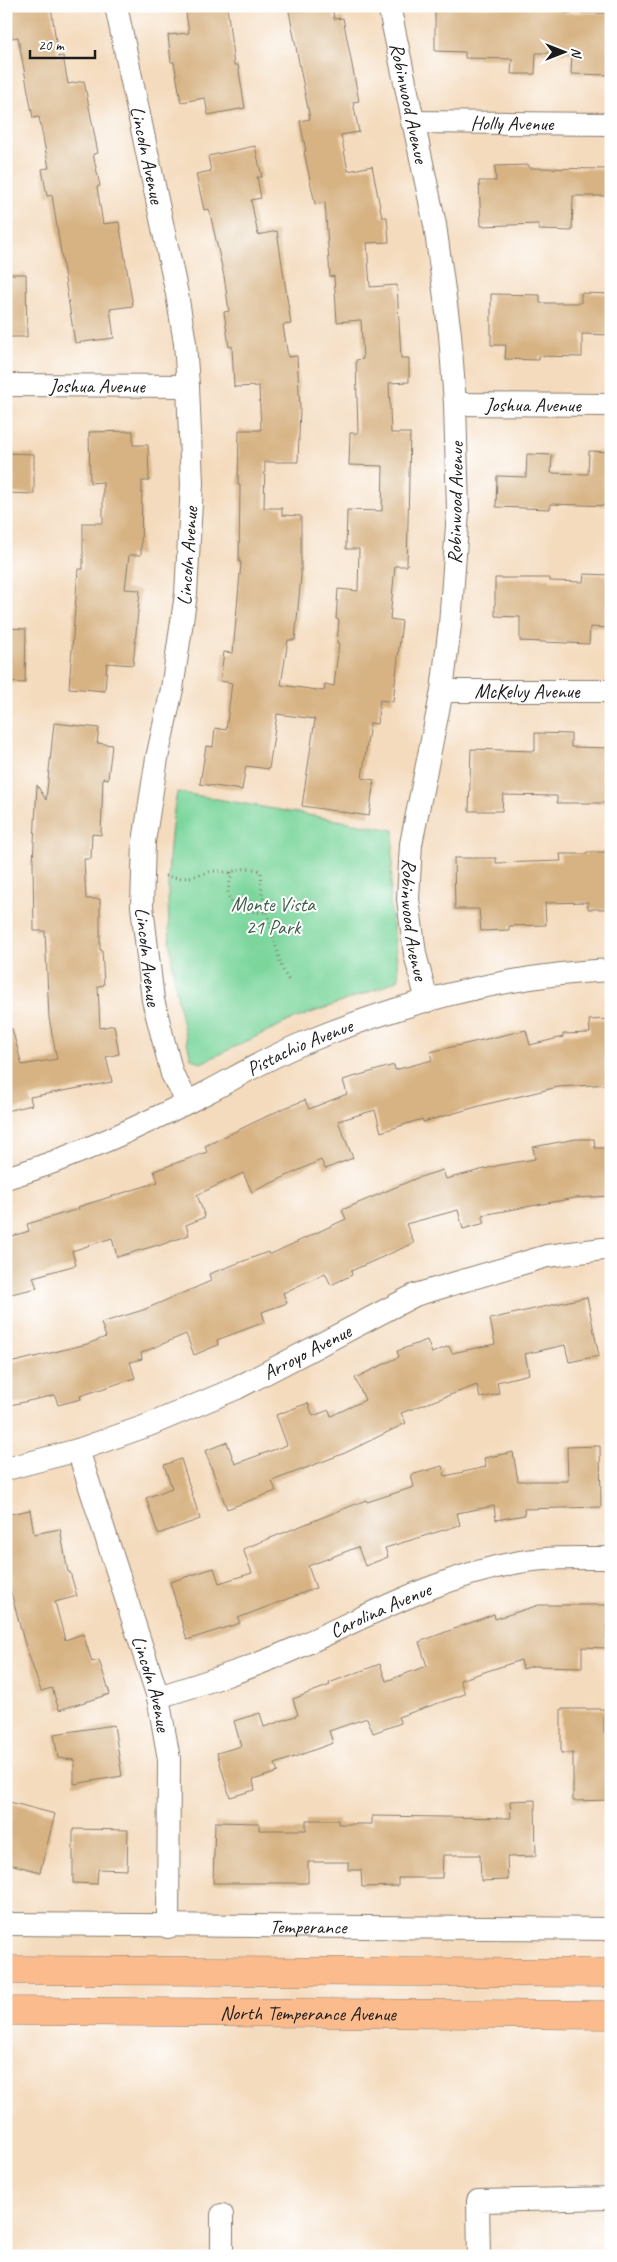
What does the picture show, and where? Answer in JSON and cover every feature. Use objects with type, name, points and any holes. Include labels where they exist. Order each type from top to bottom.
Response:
[{"type":"main road","name":"North Temperance Avenue","points":[[6,1970],[611,1973]]},
{"type":"main road","name":"North Temperance Avenue","points":[[6,2011],[611,2015]]},
{"type":"street","name":"Lincoln Avenue","points":[[116,6],[177,294],[185,342],[188,386],[192,484],[186,594],[172,689],[157,758],[144,842],[142,906],[153,1000],[172,1074],[188,1102]]},
{"type":"street","name":"Robinwood Avenue","points":[[389,6],[435,225],[450,334],[455,404],[458,511],[450,625],[442,691],[412,844],[408,899],[415,954],[428,1001]]},
{"type":"street","name":"Holly Avenue","points":[[412,122],[611,124]]},
{"type":"street","name":"Joshua Avenue","points":[[6,385],[188,386]]},
{"type":"street","name":"Joshua Avenue","points":[[455,404],[611,405]]},
{"type":"street","name":"McKelvy Avenue","points":[[442,691],[611,691]]},
{"type":"street","name":"Pistachio Avenue","points":[[6,1178],[49,1164],[117,1136],[298,1046],[367,1019],[428,1001],[510,982],[611,970]]},
{"type":"street","name":"Arroyo Avenue","points":[[6,1469],[78,1450],[149,1425],[237,1388],[415,1295],[548,1256],[611,1248]]},
{"type":"street","name":"Lincoln Avenue","points":[[78,1450],[158,1698],[169,1759],[168,1927]]},
{"type":"street","name":"Carolina Avenue","points":[[158,1698],[231,1675],[294,1649],[390,1604],[448,1581],[520,1562],[576,1558],[611,1558]]},
{"type":"street","name":"Temperance","points":[[6,1924],[168,1927],[611,1929]]},
{"type":"street","points":[[478,2256],[478,2200],[611,2198]]},
{"type":"street","points":[[222,2215],[222,2256]]},
{"type":"path","points":[[165,876],[189,878],[208,871],[231,872],[237,869],[254,868],[261,871],[262,894],[282,969],[289,981]]},
{"type":"path","points":[[231,872],[228,893],[230,900],[247,912],[267,912]]},
{"type":"green space","name":"Monte Vista 21 Park","points":[[177,792],[394,830],[390,901],[399,979],[380,988],[289,1021],[201,1063],[191,1058],[176,992],[169,926],[169,859]]},
{"type":"building","points":[[8,6],[51,6],[58,57],[63,56],[68,84],[84,81],[98,153],[93,154],[100,186],[97,187],[103,224],[119,222],[133,306],[110,309],[114,338],[75,343],[52,195],[47,196],[42,169],[49,168],[39,117],[33,118],[18,37],[12,38]]},
{"type":"building","points":[[185,6],[227,6],[234,65],[238,65],[245,108],[208,115],[205,98],[181,102],[174,62],[171,62],[168,35],[189,33]]},
{"type":"building","points":[[288,6],[332,6],[334,19],[343,18],[359,101],[353,102],[359,132],[341,135],[348,171],[372,166],[382,217],[387,217],[389,242],[367,243],[370,287],[397,285],[401,358],[409,358],[409,382],[389,383],[391,433],[410,433],[407,566],[395,566],[390,619],[402,621],[393,702],[380,700],[377,724],[370,723],[362,778],[374,780],[369,816],[302,806],[315,719],[277,714],[269,769],[246,766],[242,790],[200,784],[206,746],[213,747],[215,728],[226,730],[232,683],[220,681],[224,652],[233,653],[241,562],[239,562],[239,430],[261,430],[259,386],[234,387],[232,346],[229,347],[224,312],[229,311],[224,276],[209,209],[204,210],[196,174],[211,171],[208,156],[255,146],[262,177],[257,177],[261,198],[251,200],[258,235],[277,231],[291,324],[283,325],[288,357],[297,356],[300,408],[298,462],[265,462],[264,508],[282,508],[282,515],[301,516],[301,576],[295,640],[288,640],[281,685],[324,691],[325,684],[334,686],[339,643],[337,643],[339,620],[336,619],[338,589],[358,591],[359,549],[346,549],[347,510],[382,511],[383,466],[349,465],[350,433],[358,433],[356,360],[363,359],[361,320],[337,322],[334,276],[330,277],[325,202],[315,204],[304,151],[306,151],[300,121],[310,119]]},
{"type":"building","points":[[435,6],[565,9],[565,13],[611,13],[611,75],[571,74],[572,53],[536,53],[535,74],[511,74],[512,59],[465,58],[465,52],[435,51]]},
{"type":"building","points":[[529,165],[529,168],[611,169],[611,196],[573,196],[572,231],[539,230],[539,224],[481,226],[479,181],[496,181],[495,166]]},
{"type":"building","points":[[6,274],[26,274],[27,337],[6,337]]},
{"type":"building","points":[[581,293],[611,294],[611,335],[582,334],[582,357],[539,356],[539,360],[505,359],[506,345],[491,345],[491,294],[540,295],[540,303],[581,303]]},
{"type":"building","points":[[133,431],[133,445],[148,445],[149,481],[142,481],[141,555],[129,555],[125,589],[140,590],[133,665],[107,663],[105,691],[69,688],[78,569],[83,569],[83,523],[103,523],[103,482],[90,483],[89,432]]},
{"type":"building","points":[[589,451],[611,452],[611,506],[550,504],[550,509],[496,507],[497,476],[526,477],[527,454],[552,455],[551,473],[588,474]]},
{"type":"building","points":[[6,453],[34,454],[34,494],[6,493]]},
{"type":"building","points":[[584,574],[611,575],[611,628],[590,627],[589,644],[520,641],[520,617],[495,616],[495,578],[550,578],[550,581],[583,582]]},
{"type":"building","points":[[6,628],[26,629],[25,683],[6,682]]},
{"type":"building","points":[[54,723],[99,728],[97,743],[112,745],[108,779],[103,778],[101,835],[92,834],[91,859],[84,859],[86,899],[100,899],[100,950],[102,950],[104,985],[98,986],[100,1028],[114,1025],[119,1054],[106,1057],[112,1082],[30,1097],[32,1105],[6,1111],[6,1029],[12,1029],[22,1065],[57,1059],[49,1018],[45,931],[34,931],[33,862],[37,785],[46,800]]},
{"type":"building","points":[[535,733],[571,734],[571,747],[611,748],[611,803],[557,803],[557,796],[503,795],[502,811],[469,811],[471,749],[535,751]]},
{"type":"building","points":[[587,852],[611,852],[611,909],[588,909],[588,902],[545,903],[546,925],[509,926],[509,930],[481,931],[479,909],[455,909],[454,858],[496,858],[496,863],[561,861],[560,854],[587,854]]},
{"type":"building","points":[[611,1019],[611,1084],[558,1087],[423,1122],[422,1119],[381,1132],[375,1110],[338,1121],[353,1158],[325,1169],[321,1160],[252,1192],[243,1173],[197,1195],[205,1217],[186,1225],[189,1235],[117,1257],[112,1238],[72,1251],[76,1265],[33,1277],[37,1288],[6,1295],[6,1238],[29,1231],[27,1224],[79,1209],[78,1207],[158,1182],[154,1171],[207,1152],[205,1146],[282,1109],[305,1100],[309,1109],[347,1094],[343,1080],[394,1065],[395,1070],[432,1060],[430,1052],[526,1030],[530,1045],[563,1037],[563,1034],[590,1033],[589,1020]]},
{"type":"building","points":[[576,1139],[594,1139],[595,1148],[611,1148],[611,1196],[575,1198],[482,1215],[485,1223],[463,1229],[458,1210],[406,1224],[414,1243],[351,1271],[352,1275],[331,1285],[325,1273],[283,1293],[287,1303],[262,1312],[265,1322],[217,1340],[218,1345],[194,1355],[186,1334],[141,1353],[142,1359],[130,1362],[135,1378],[80,1396],[81,1399],[58,1405],[55,1395],[6,1406],[6,1364],[87,1344],[106,1337],[101,1323],[143,1310],[211,1281],[209,1274],[268,1252],[269,1255],[346,1219],[342,1210],[417,1178],[443,1170],[446,1179],[500,1165],[535,1159],[533,1147]]},
{"type":"building","points":[[587,1297],[599,1356],[569,1362],[565,1345],[525,1354],[529,1374],[497,1382],[499,1394],[480,1398],[477,1385],[401,1413],[406,1423],[345,1453],[272,1481],[276,1491],[227,1509],[205,1451],[227,1442],[235,1464],[287,1445],[276,1415],[308,1403],[313,1416],[329,1410],[331,1416],[365,1400],[355,1378],[399,1357],[397,1351],[427,1340],[432,1353],[449,1346],[452,1353],[495,1344],[490,1319]]},
{"type":"building","points":[[600,1446],[601,1507],[524,1509],[525,1515],[496,1520],[494,1506],[457,1513],[460,1525],[385,1548],[388,1557],[365,1566],[358,1547],[308,1566],[316,1588],[238,1618],[240,1623],[187,1640],[170,1582],[214,1568],[219,1583],[252,1573],[243,1549],[366,1500],[367,1502],[414,1487],[411,1475],[442,1466],[445,1476],[486,1467],[484,1458],[513,1452],[518,1481],[568,1481],[567,1447]]},
{"type":"building","points":[[181,1459],[200,1519],[158,1534],[146,1498],[172,1488],[164,1465]]},
{"type":"building","points":[[30,1510],[34,1534],[60,1529],[68,1572],[70,1572],[77,1596],[55,1602],[65,1640],[83,1634],[92,1662],[99,1660],[110,1694],[59,1710],[52,1688],[41,1691],[24,1641],[6,1573],[6,1515]]},
{"type":"building","points":[[539,1605],[607,1605],[606,1648],[582,1647],[582,1667],[533,1666],[523,1669],[521,1660],[460,1680],[465,1694],[398,1717],[401,1723],[373,1733],[367,1718],[329,1731],[333,1743],[275,1764],[278,1772],[253,1780],[255,1790],[230,1797],[217,1753],[241,1746],[234,1721],[260,1713],[264,1727],[298,1715],[293,1699],[380,1664],[386,1681],[427,1666],[419,1642],[494,1614],[495,1619]]},
{"type":"building","points":[[561,1709],[604,1709],[604,1734],[611,1734],[611,1800],[573,1801],[573,1753],[561,1753]]},
{"type":"building","points":[[114,1725],[122,1776],[74,1784],[74,1760],[58,1758],[54,1734]]},
{"type":"building","points":[[535,1800],[536,1856],[507,1857],[508,1880],[481,1881],[480,1855],[443,1855],[442,1878],[398,1878],[398,1886],[362,1887],[361,1870],[348,1870],[348,1862],[308,1862],[308,1883],[213,1883],[215,1822],[259,1823],[259,1830],[306,1830],[306,1820],[338,1820],[338,1824],[372,1824],[372,1816],[511,1818],[510,1801]]},
{"type":"building","points":[[6,1801],[55,1814],[40,1872],[6,1863]]},
{"type":"building","points":[[73,1829],[128,1830],[127,1870],[98,1869],[97,1884],[73,1883]]}]
